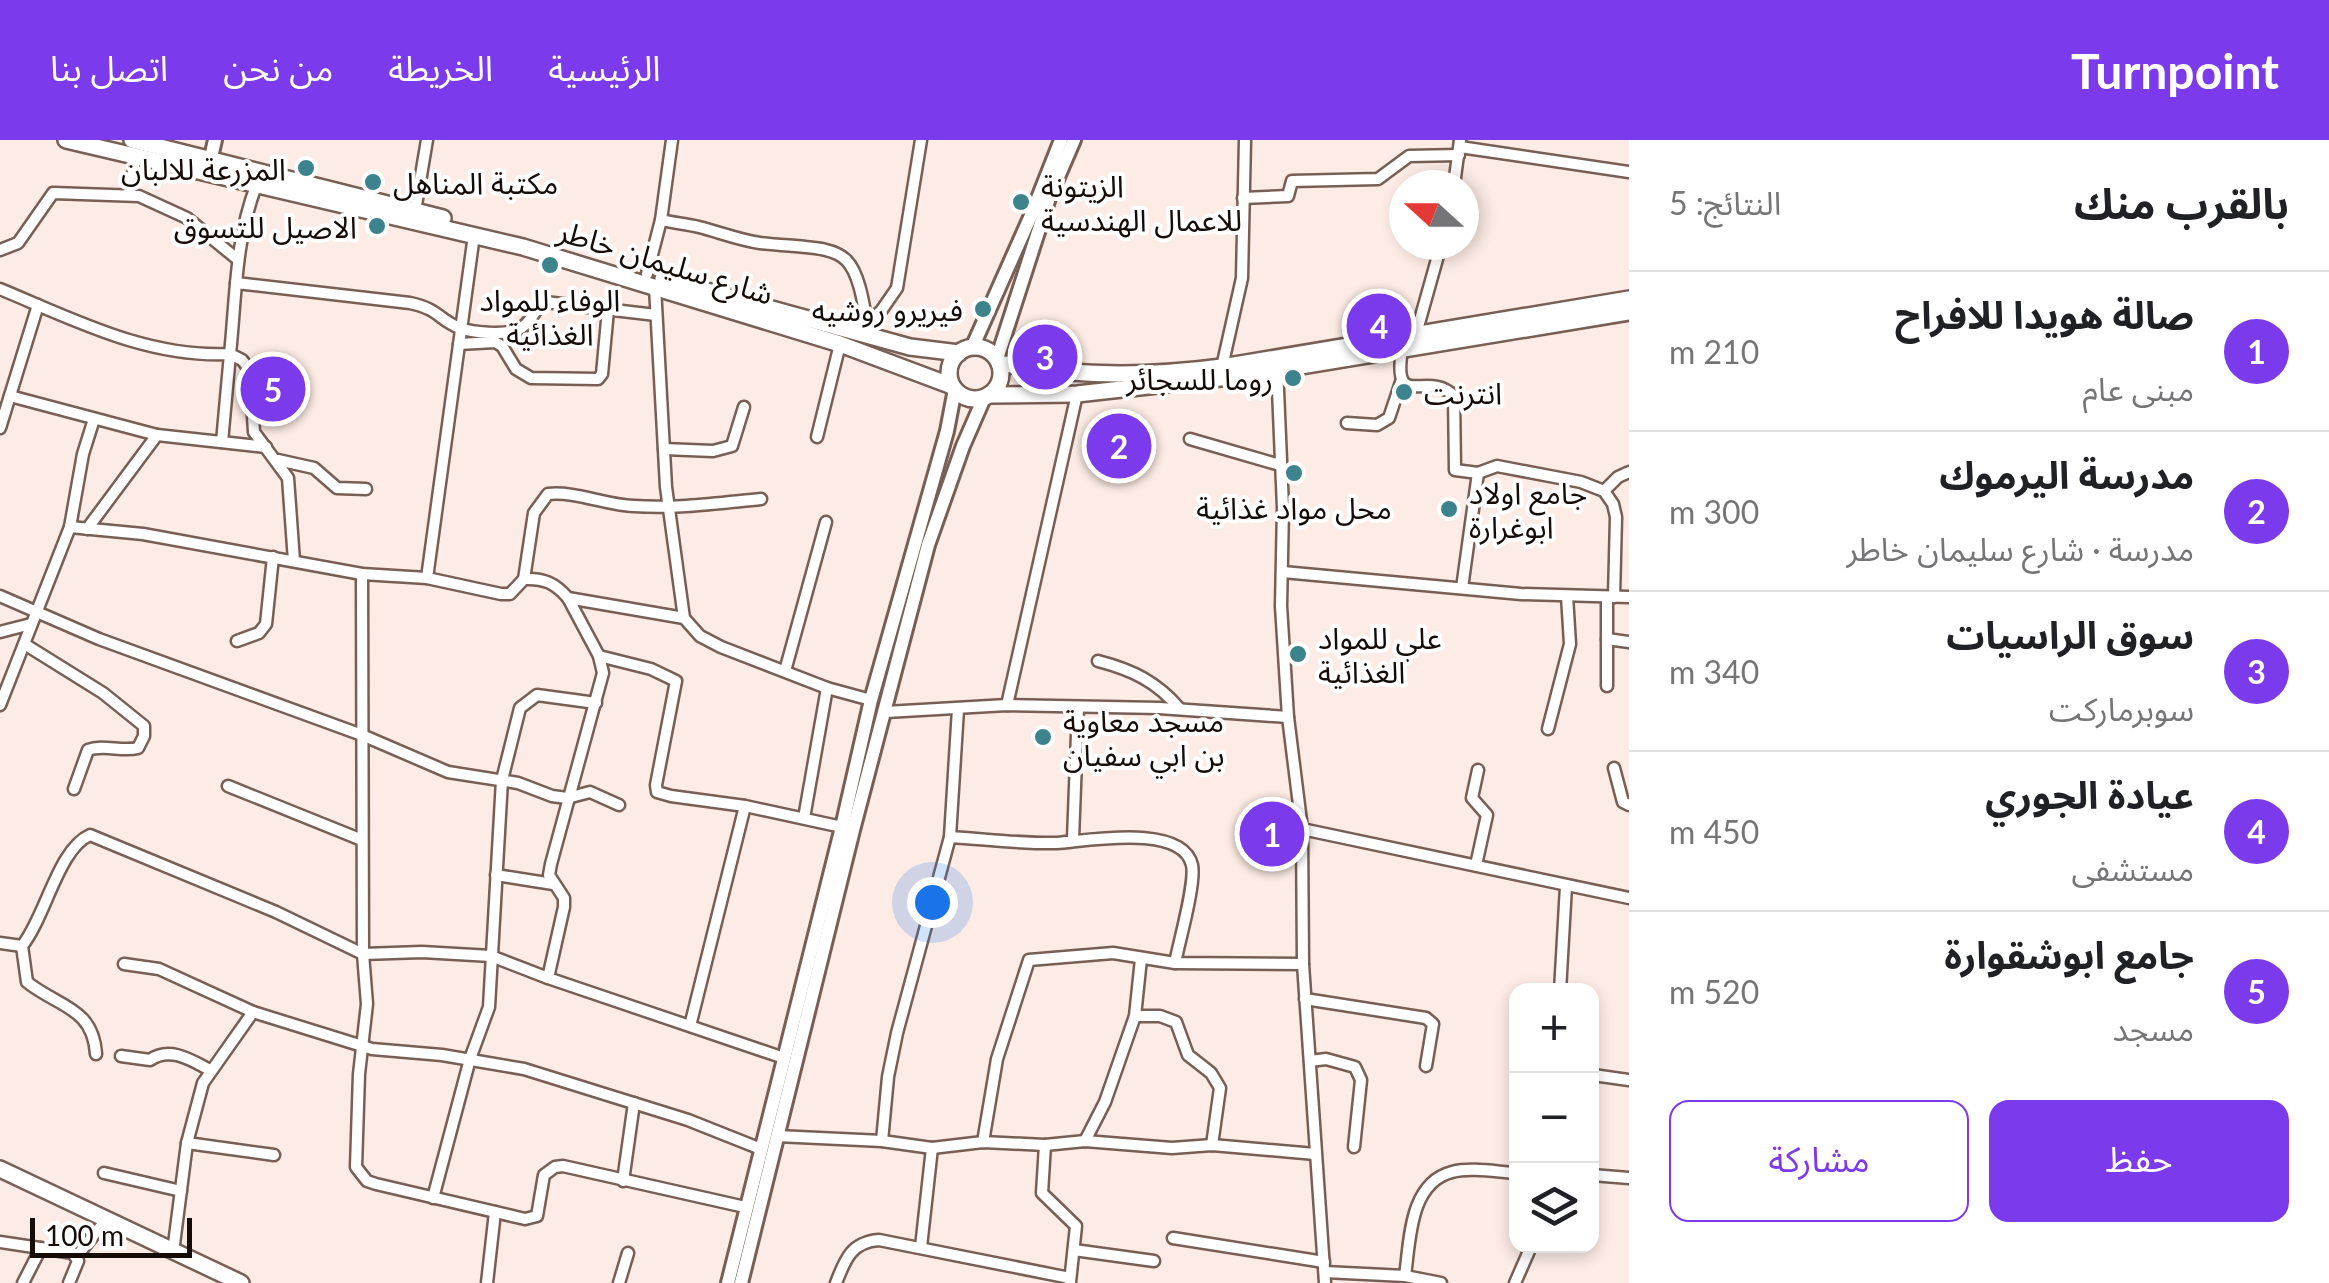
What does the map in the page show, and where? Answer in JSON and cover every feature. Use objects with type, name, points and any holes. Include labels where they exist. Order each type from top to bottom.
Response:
[{"type":"main road","name":"شارع سليمان خاطر","points":[[66,140],[134,148],[533,240],[840,344],[954,388]]},
{"type":"main road","name":"شارع سليمان خاطر","points":[[208,167],[256,186],[868,330],[910,347],[966,350]]},
{"type":"main road","points":[[1629,299],[1416,334],[1277,364],[1156,374],[1082,375],[998,361],[988,351],[966,350],[950,365],[954,388],[965,398],[1076,394],[1402,349],[1629,312]]},
{"type":"main road","points":[[986,397],[999,384],[998,361]]},
{"type":"main road","points":[[0,1170],[241,1283]]},
{"type":"main road","points":[[0,1179],[217,1283]]},
{"type":"street","points":[[208,167],[216,140]]},
{"type":"street","points":[[415,211],[427,140]]},
{"type":"street","points":[[672,140],[651,280],[664,449],[684,618],[688,626],[709,641],[828,688],[870,700]]},
{"type":"street","points":[[868,330],[897,288],[921,140]]},
{"type":"street","points":[[966,350],[1033,212],[1060,140]]},
{"type":"street","points":[[998,361],[1033,244],[1074,140]]},
{"type":"street","points":[[1222,367],[1242,278],[1245,140]]},
{"type":"street","points":[[1243,198],[1288,196],[1292,182],[1302,180],[1378,179],[1409,156],[1460,147],[1629,172]]},
{"type":"street","points":[[130,194],[134,148]]},
{"type":"street","points":[[222,442],[236,258],[256,186]]},
{"type":"street","points":[[0,250],[18,244],[52,194],[130,194],[187,218],[236,258]]},
{"type":"street","points":[[661,220],[751,242],[811,245],[834,251],[858,277],[868,330]]},
{"type":"street","points":[[427,578],[474,235]]},
{"type":"street","points":[[1416,334],[1437,260]]},
{"type":"street","points":[[236,283],[426,306],[461,329],[518,330],[545,302],[656,315]]},
{"type":"street","points":[[0,289],[158,350],[193,356],[230,354],[242,360],[250,370],[254,432],[288,478],[294,561]]},
{"type":"street","points":[[0,428],[38,305]]},
{"type":"street","points":[[459,344],[496,342],[516,369],[530,378],[598,379],[602,374],[608,310]]},
{"type":"street","points":[[817,437],[840,344]]},
{"type":"street","points":[[1347,423],[1377,425],[1389,418],[1401,382],[1402,349]]},
{"type":"street","points":[[1277,364],[1288,716],[1302,828],[1302,964],[1325,1272]]},
{"type":"street","points":[[1401,382],[1450,391],[1455,405],[1455,470],[1478,473],[1497,466],[1581,482],[1604,491],[1613,504],[1616,517],[1607,686]]},
{"type":"street","points":[[728,1283],[870,700],[938,464],[954,388]]},
{"type":"street","points":[[1008,704],[1076,394]]},
{"type":"street","points":[[10,396],[156,436],[266,447]]},
{"type":"street","points":[[740,1283],[928,546],[963,446],[986,397]]},
{"type":"street","points":[[664,449],[714,450],[732,446],[744,406]]},
{"type":"street","points":[[0,705],[70,527],[83,454],[94,420]]},
{"type":"street","points":[[87,528],[156,436]]},
{"type":"street","points":[[1190,439],[1280,465]]},
{"type":"street","points":[[278,460],[314,468],[337,488],[366,488]]},
{"type":"street","points":[[1604,491],[1629,472]]},
{"type":"street","points":[[1462,588],[1478,473]]},
{"type":"street","points":[[70,527],[144,534],[362,574],[427,578],[510,594],[524,579],[534,512],[548,494],[572,494],[634,506],[761,499]]},
{"type":"street","points":[[786,671],[826,522]]},
{"type":"street","points":[[237,640],[259,633],[266,624],[274,557]]},
{"type":"street","points":[[1283,572],[1567,596],[1629,596]]},
{"type":"street","points":[[362,574],[362,954],[367,1004],[356,1167],[367,1181],[526,1219],[538,1216],[544,1175],[555,1167],[573,1167],[745,1208]]},
{"type":"street","points":[[524,579],[546,580],[568,598],[599,656],[603,673],[550,864],[549,876],[564,898],[564,908],[548,978]]},
{"type":"street","points":[[0,596],[34,619],[362,735],[448,772],[502,780],[568,798],[590,792],[619,805]]},
{"type":"street","points":[[1548,729],[1570,644],[1567,596]]},
{"type":"street","points":[[568,598],[684,618]]},
{"type":"street","points":[[0,632],[34,619]]},
{"type":"street","points":[[1607,640],[1629,642]]},
{"type":"street","points":[[26,645],[103,693],[144,726],[138,748],[88,750],[74,789]]},
{"type":"street","points":[[599,656],[663,673],[676,682],[657,792],[842,827]]},
{"type":"street","points":[[1098,662],[1141,676],[1180,710]]},
{"type":"street","points":[[804,818],[828,688]]},
{"type":"street","points":[[433,1198],[470,1059],[489,1007],[502,780],[520,708],[531,698],[548,696],[596,703]]},
{"type":"street","points":[[886,712],[1008,704],[1288,716]]},
{"type":"street","points":[[1073,840],[1078,708]]},
{"type":"street","points":[[882,1141],[898,1032],[950,837],[958,709]]},
{"type":"street","points":[[1614,768],[1622,802],[1629,805]]},
{"type":"street","points":[[1476,865],[1486,815],[1485,809],[1472,798],[1478,770]]},
{"type":"street","points":[[228,786],[362,840]]},
{"type":"street","points":[[690,1026],[745,806]]},
{"type":"street","points":[[1302,828],[1629,898]]},
{"type":"street","points":[[96,1054],[95,1038],[74,1010],[27,982],[22,946],[42,915],[72,848],[90,835],[276,912],[362,954],[491,956],[784,1058]]},
{"type":"street","points":[[950,837],[1060,843],[1130,838],[1168,842],[1187,854],[1192,876],[1175,963]]},
{"type":"street","points":[[496,875],[552,884]]},
{"type":"street","points":[[1560,983],[1566,886]]},
{"type":"street","points":[[0,943],[22,946]]},
{"type":"street","points":[[983,1142],[997,1059],[1029,960],[1092,953],[1175,963],[1302,964]]},
{"type":"street","points":[[1085,1141],[1104,1102],[1135,1016],[1141,958]]},
{"type":"street","points":[[124,964],[159,969],[253,1012],[382,1051],[470,1059],[524,1069],[688,1120],[761,1149]]},
{"type":"street","points":[[1305,999],[1426,1018],[1434,1031],[1426,1066]]},
{"type":"street","points":[[173,1252],[188,1143],[203,1083],[253,1012]]},
{"type":"street","points":[[1135,1016],[1160,1016],[1176,1022],[1188,1055],[1216,1079],[1219,1100],[1212,1145]]},
{"type":"street","points":[[121,1056],[144,1060],[171,1054],[210,1070]]},
{"type":"street","points":[[1310,1061],[1326,1059],[1356,1067],[1361,1080],[1354,1147]]},
{"type":"street","points":[[1599,1077],[1629,1080]]},
{"type":"street","points":[[623,1181],[634,1103]]},
{"type":"street","points":[[777,1136],[882,1141],[932,1148],[983,1142],[1045,1146],[1085,1141],[1172,1148],[1212,1145],[1315,1154]]},
{"type":"street","points":[[188,1143],[274,1155]]},
{"type":"street","points":[[836,1283],[850,1251],[867,1240],[921,1247],[1070,1281],[1076,1226],[1042,1194],[1045,1146]]},
{"type":"street","points":[[921,1247],[932,1148]]},
{"type":"street","points":[[1405,1276],[1416,1211],[1428,1186],[1456,1170],[1509,1173]]},
{"type":"street","points":[[104,1173],[182,1192]]},
{"type":"street","points":[[1599,1176],[1629,1178]]},
{"type":"street","points":[[487,1283],[495,1212]]},
{"type":"street","points":[[69,1283],[77,1256],[101,1226]]},
{"type":"street","points":[[1172,1238],[1325,1272],[1405,1276],[1441,1283]]},
{"type":"street","points":[[0,1242],[77,1256]]},
{"type":"street","points":[[23,1283],[40,1248]]},
{"type":"street","points":[[1074,1250],[1154,1261]]},
{"type":"street","points":[[1515,1283],[1528,1253]]},
{"type":"street","points":[[620,1283],[628,1254]]},
{"type":"place","name":"المزرعة للالبان","points":[[306,168]]},
{"type":"place","name":"مكتبة المناهل","points":[[373,182]]},
{"type":"place","name":"الزيتونة للاعمال الهندسية","points":[[1021,202]]},
{"type":"place","name":"الاصيل للتسوق","points":[[377,226]]},
{"type":"place","name":"الوفاء للمواد الغذائية","points":[[550,265]]},
{"type":"place","name":"فيريرو روشيه","points":[[983,309]]},
{"type":"place","name":"عيادة الجوري","points":[[1379,326]]},
{"type":"place","name":"سوق الراسيات","points":[[1045,357]]},
{"type":"place","name":"روما للسجائر","points":[[1293,378]]},
{"type":"place","name":"جامع ابوشقوارة","points":[[273,389]]},
{"type":"place","name":"انترنت","points":[[1404,392]]},
{"type":"place","name":"مدرسة اليرموك","points":[[1119,446]]},
{"type":"place","name":"محل مواد غذائية","points":[[1294,473]]},
{"type":"place","name":"جامع اولاد ابوغرارة","points":[[1449,509]]},
{"type":"place","name":"علي للمواد الغذائية","points":[[1298,654]]},
{"type":"place","name":"مسجد معاوية بن ابي سفيان","points":[[1043,737]]},
{"type":"place","name":"صالة هويدا للافراح","points":[[1272,834]]}]
